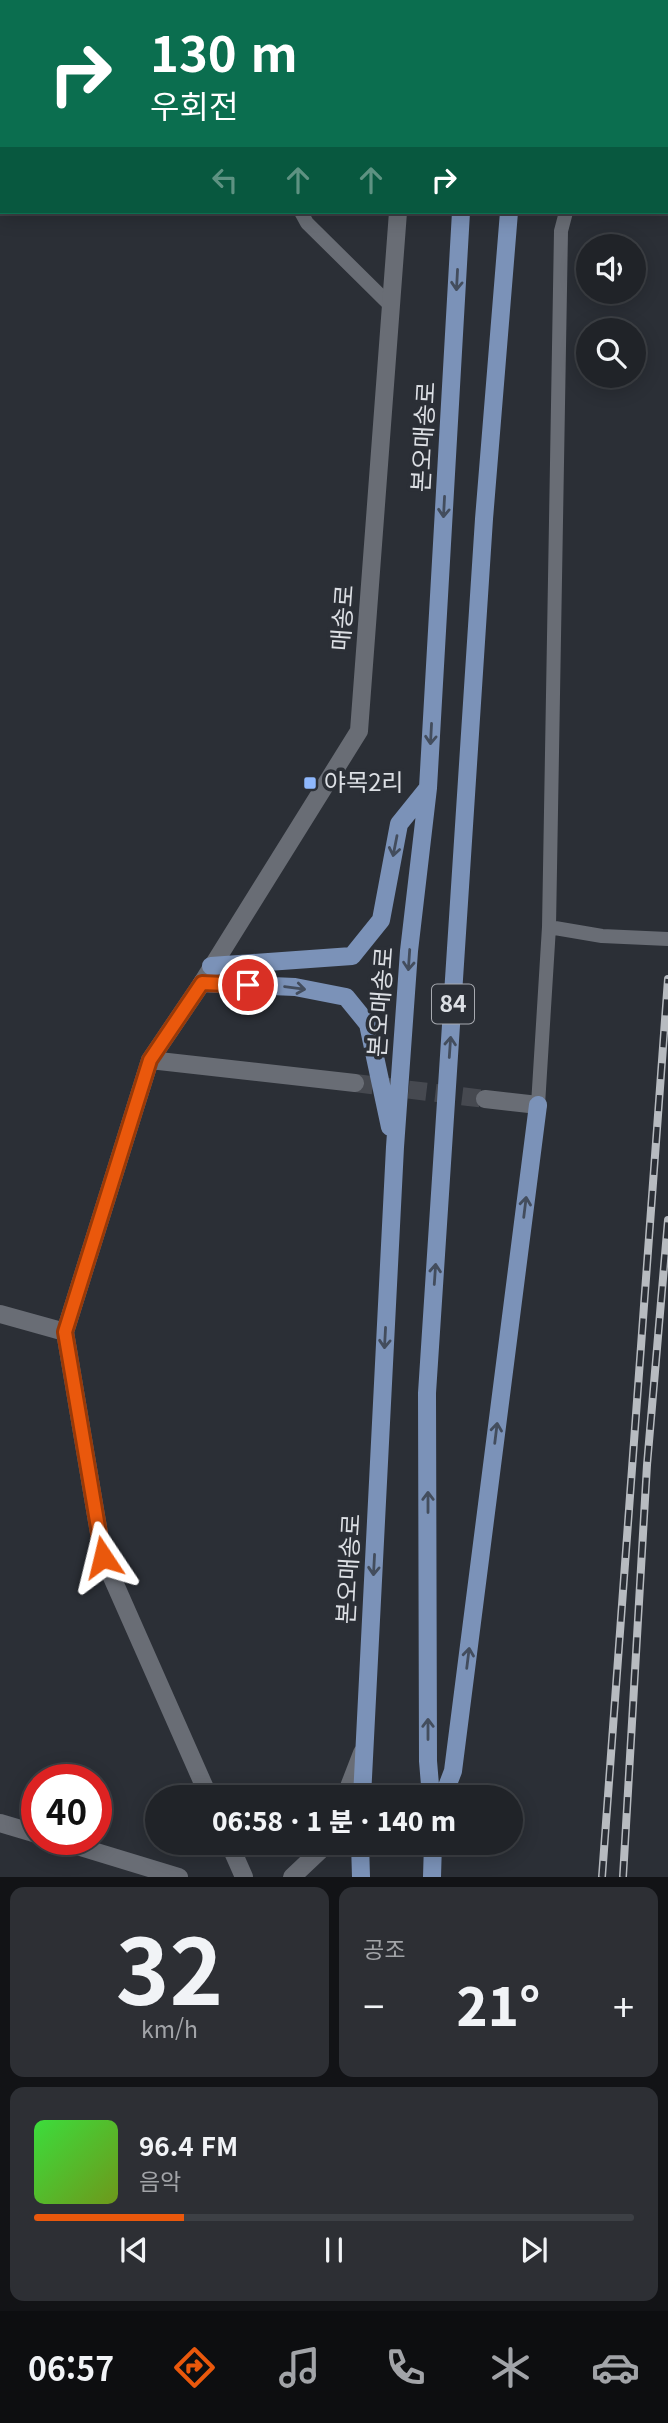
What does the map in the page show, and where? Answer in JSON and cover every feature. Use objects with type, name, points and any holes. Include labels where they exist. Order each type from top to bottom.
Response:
[{"type":"main road","name":"본오매송로","points":[[362,1785],[395,1147],[409,951],[428,788],[461,214]]},
{"type":"main road","name":"84","points":[[430,1785],[427,1394],[484,519],[509,214]]},
{"type":"main road","points":[[211,966],[352,956],[382,920],[399,824],[428,788]]},
{"type":"main road","points":[[202,983],[295,987],[346,997],[368,1024],[395,1147]]},
{"type":"main road","points":[[448,1785],[453,1771],[538,1105]]},
{"type":"main road","points":[[360,1855],[360,1877]]},
{"type":"main road","points":[[432,1877],[433,1855]]},
{"type":"street","name":"매송로","points":[[65,1332],[150,1060],[202,983],[359,731],[398,214]]},
{"type":"street","points":[[150,1060],[355,1083]]},
{"type":"street","points":[[485,1099],[538,1105]]},
{"type":"street","points":[[0,1314],[65,1332],[103,1557],[204,1785]]},
{"type":"street","points":[[350,1785],[364,1747]]},
{"type":"street","points":[[0,1823],[21,1829]]},
{"type":"street","points":[[107,1855],[179,1877]]},
{"type":"street","points":[[234,1855],[244,1877]]},
{"type":"street","points":[[292,1877],[315,1855]]},
{"type":"lane","points":[[302,214],[307,223],[391,306]]},
{"type":"lane","points":[[538,1105],[549,927],[561,232],[566,214]]},
{"type":"lane","points":[[549,927],[603,936],[668,939]]},
{"type":"tunnel","points":[[355,1083],[485,1099]]},
{"type":"railway","points":[[602,1877],[668,979]]},
{"type":"railway","points":[[623,1877],[647,1465],[668,1220]]},
{"type":"place","name":"야목2리","points":[[310,783]]},
{"type":"route","points":[[103,1557],[65,1332],[150,1060],[202,983],[248,985]]}]
